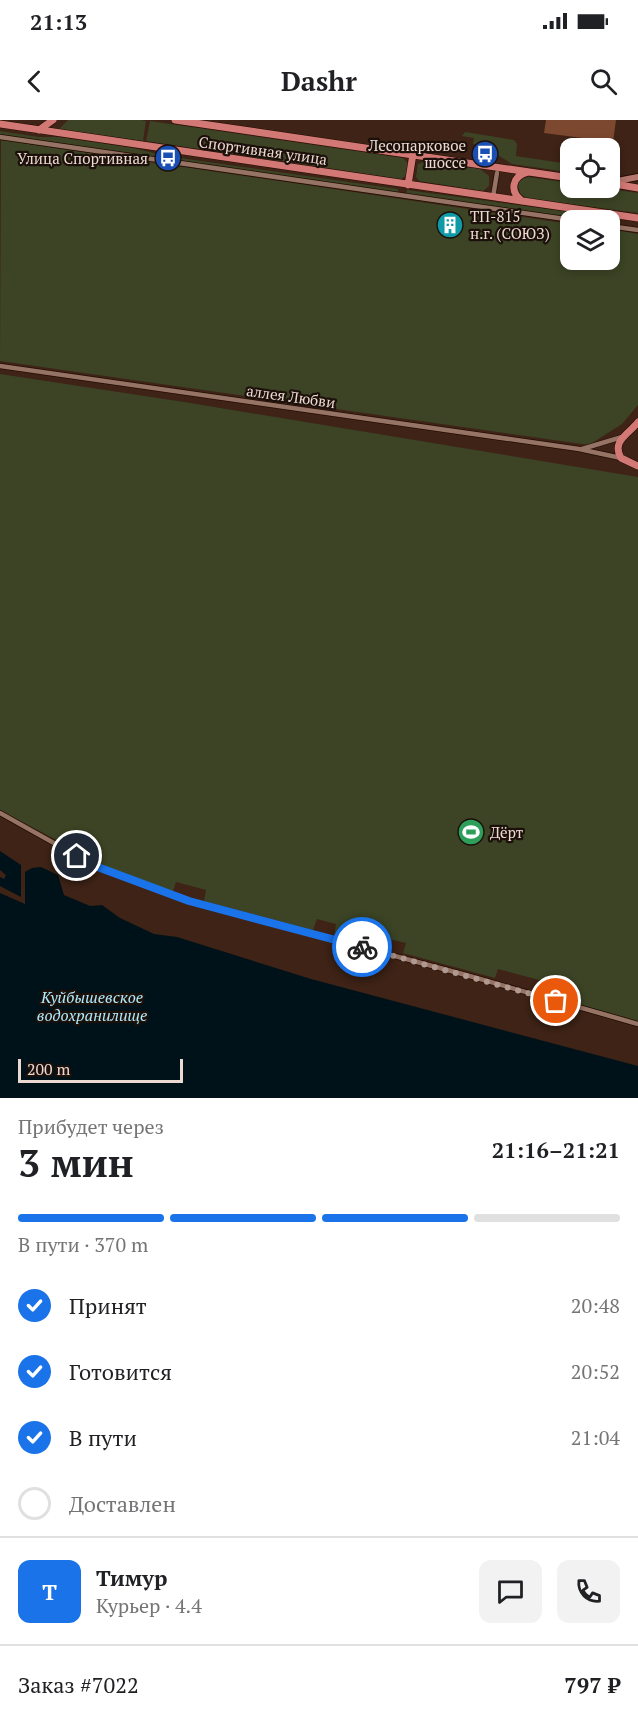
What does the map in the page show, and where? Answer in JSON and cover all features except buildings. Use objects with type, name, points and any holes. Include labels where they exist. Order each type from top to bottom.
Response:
[{"type":"main road","points":[[39,130],[53,120]]},
{"type":"main road","name":"Спортивная улица","points":[[175,120],[560,176]]},
{"type":"main road","name":"Спортивная улица","points":[[0,124],[638,218]]},
{"type":"main road","points":[[408,185],[413,154]]},
{"type":"main road","points":[[523,201],[514,192],[515,179],[521,174],[533,172]]},
{"type":"main road","points":[[620,181],[638,177]]},
{"type":"main road","points":[[620,185],[638,188]]},
{"type":"main road","points":[[638,422],[622,437],[617,448],[621,458],[638,466]]},
{"type":"street","points":[[0,137],[560,218]]},
{"type":"street","points":[[492,197],[497,173]]},
{"type":"street","points":[[620,228],[638,230]]},
{"type":"street","name":"аллея Любви","points":[[0,366],[579,449],[621,458]]},
{"type":"street","name":"аллея Любви","points":[[579,449],[622,437]]},
{"type":"street","points":[[0,813],[95,866],[189,901],[455,972],[638,1024]]},
{"type":"green space","points":[[68,120],[146,121],[143,141],[59,129]]},
{"type":"green space","points":[[150,121],[403,158],[408,163],[407,175],[401,179],[146,141]]},
{"type":"green space","points":[[0,131],[133,148],[158,154],[158,159],[0,136]]},
{"type":"green space","points":[[465,132],[514,140],[517,144],[516,156],[560,163],[560,171],[512,164],[485,147],[473,144],[474,138],[462,136]]},
{"type":"green space","points":[[1,140],[560,223],[560,270],[620,270],[620,231],[638,234],[638,405],[622,424],[589,445],[0,361]]},
{"type":"green space","points":[[180,158],[398,189],[398,194],[179,162]]},
{"type":"green space","points":[[426,161],[480,169],[489,176],[489,186],[483,191],[419,181],[416,177],[418,164]]},
{"type":"green space","points":[[528,177],[560,182],[560,198],[620,198],[620,190],[638,193],[638,213],[526,198],[520,193],[518,185],[520,180]]},
{"type":"green space","points":[[407,190],[560,211],[560,217],[406,195]]},
{"type":"green space","points":[[0,374],[638,477],[638,1021],[557,999],[562,986],[498,969],[495,978],[403,953],[406,943],[376,936],[372,946],[334,936],[336,924],[317,919],[313,930],[204,901],[206,890],[176,882],[173,891],[107,867],[0,810]]},
{"type":"water","points":[[0,851],[21,865],[21,897],[0,886],[0,877],[4,879],[6,875],[0,870]]},
{"type":"water","name":"Куйбышевское водохранилище","points":[[41,867],[58,875],[64,895],[90,906],[102,905],[120,918],[154,934],[177,937],[311,979],[638,1066],[638,1098],[0,1098],[0,893],[25,904],[25,872]]},
{"type":"way so far","points":[[362,947],[556,1001]]},
{"type":"place","name":"Лесопарковое шоссе","points":[[485,154]]},
{"type":"place","name":"Улица Спортивная","points":[[168,158]]},
{"type":"place","name":"ТП-815 н.г. (СОЮЗ)","points":[[450,225]]},
{"type":"place","name":"Дёрт","points":[[471,832]]},
{"type":"route","points":[[77,856],[95,866],[189,901],[362,947]]}]
